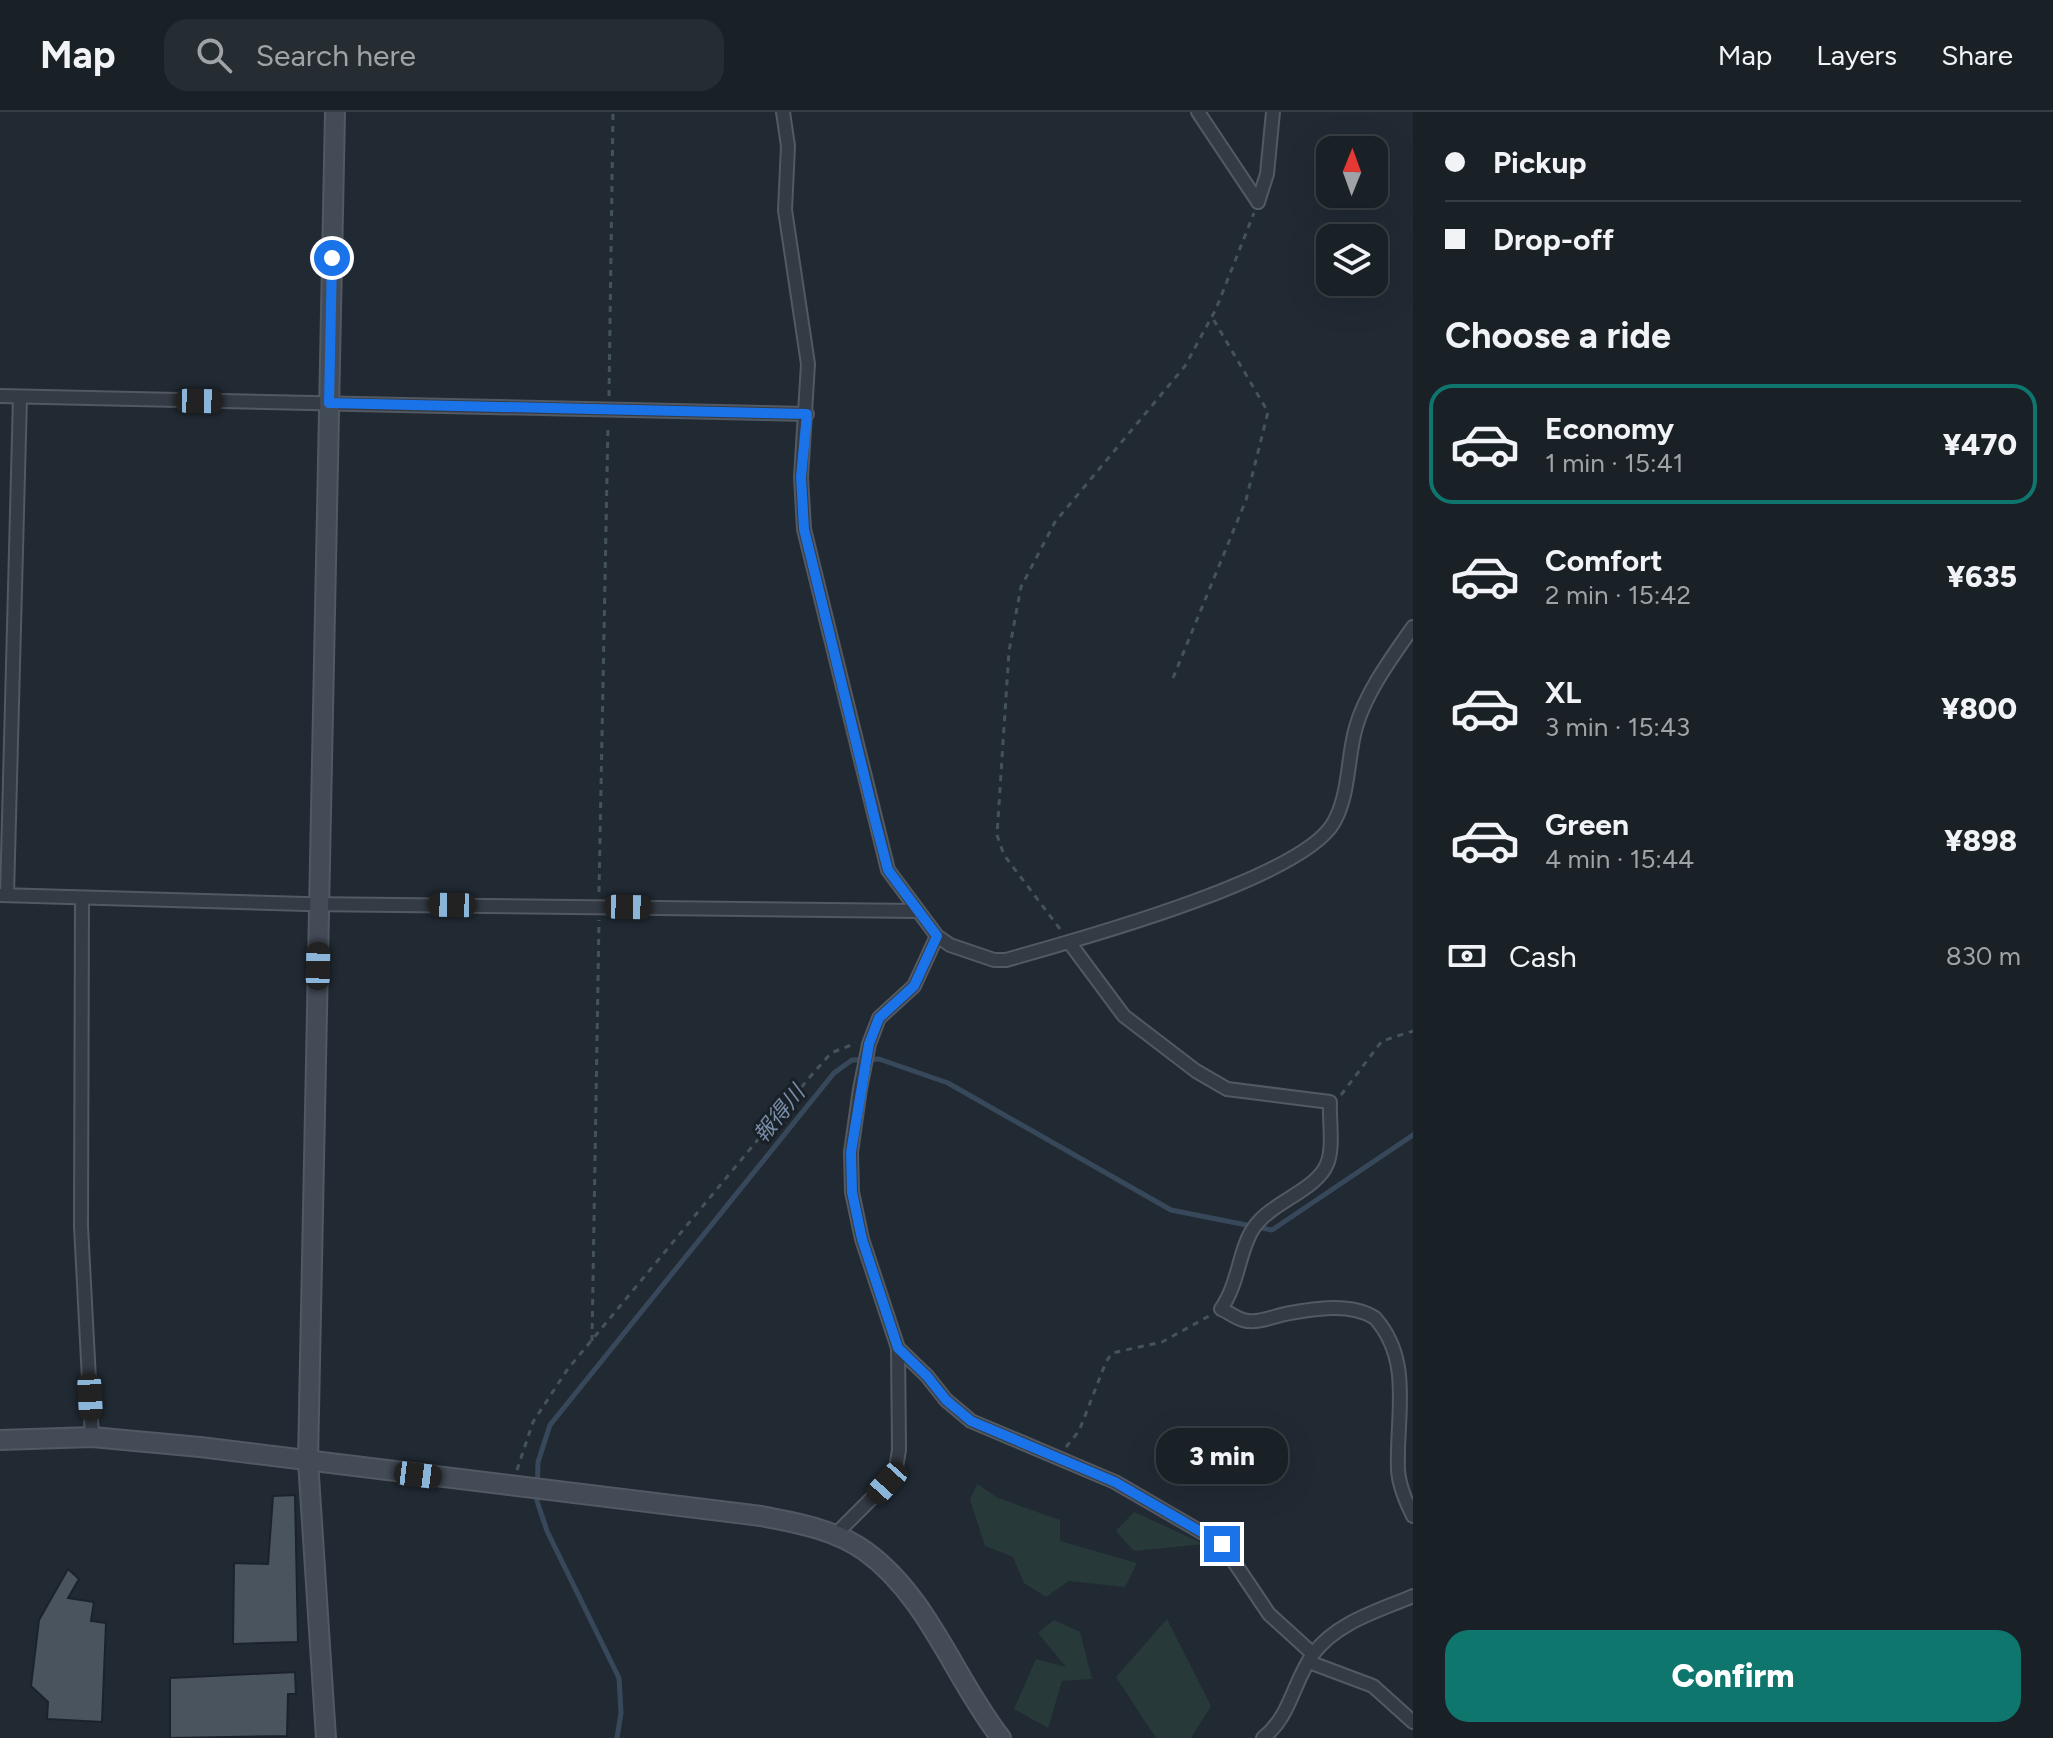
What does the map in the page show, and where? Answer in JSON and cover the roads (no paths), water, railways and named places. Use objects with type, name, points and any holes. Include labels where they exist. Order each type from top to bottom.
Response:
[{"type":"street","points":[[326,1738],[308,1461],[335,112]]},
{"type":"street","points":[[783,112],[788,146],[785,210],[808,364],[801,477],[804,529],[888,870],[937,936],[950,945],[994,960],[1069,942],[1203,899],[1316,842],[1332,826],[1342,806],[1356,727],[1363,710],[1413,627]]},
{"type":"street","points":[[1198,112],[1258,202],[1267,174],[1273,112]]},
{"type":"street","points":[[0,396],[609,407],[807,414]]},
{"type":"street","points":[[20,397],[4,895],[319,904],[918,911]]},
{"type":"street","points":[[82,898],[81,1226],[92,1437]]},
{"type":"street","points":[[835,1535],[887,1483],[896,1468],[901,1409],[898,1348],[862,1239],[852,1192],[851,1152],[871,1038],[879,1018],[914,986],[937,936]]},
{"type":"street","points":[[1069,942],[1124,1016],[1196,1071],[1227,1089],[1330,1102],[1327,1164],[1309,1185],[1269,1210],[1251,1230],[1234,1290],[1221,1309],[1245,1321],[1321,1309],[1351,1309],[1374,1318],[1390,1333],[1405,1352],[1411,1372],[1412,1392],[1398,1473],[1413,1516]]},
{"type":"street","points":[[898,1348],[946,1400],[971,1421],[1115,1482],[1222,1544],[1269,1614],[1311,1658],[1373,1686],[1413,1722]]},
{"type":"street","points":[[0,1440],[92,1437],[308,1461],[761,1516],[835,1535],[863,1550],[913,1599],[966,1691],[1001,1738]]},
{"type":"street","points":[[1263,1738],[1275,1729],[1311,1658],[1332,1634],[1356,1619],[1413,1596]]},
{"type":"waterway","name":"報得川","points":[[617,1738],[621,1713],[619,1678],[547,1531],[537,1501],[538,1462],[550,1425],[834,1073],[852,1060],[879,1059],[948,1083],[1171,1210],[1272,1230],[1413,1135]]}]
